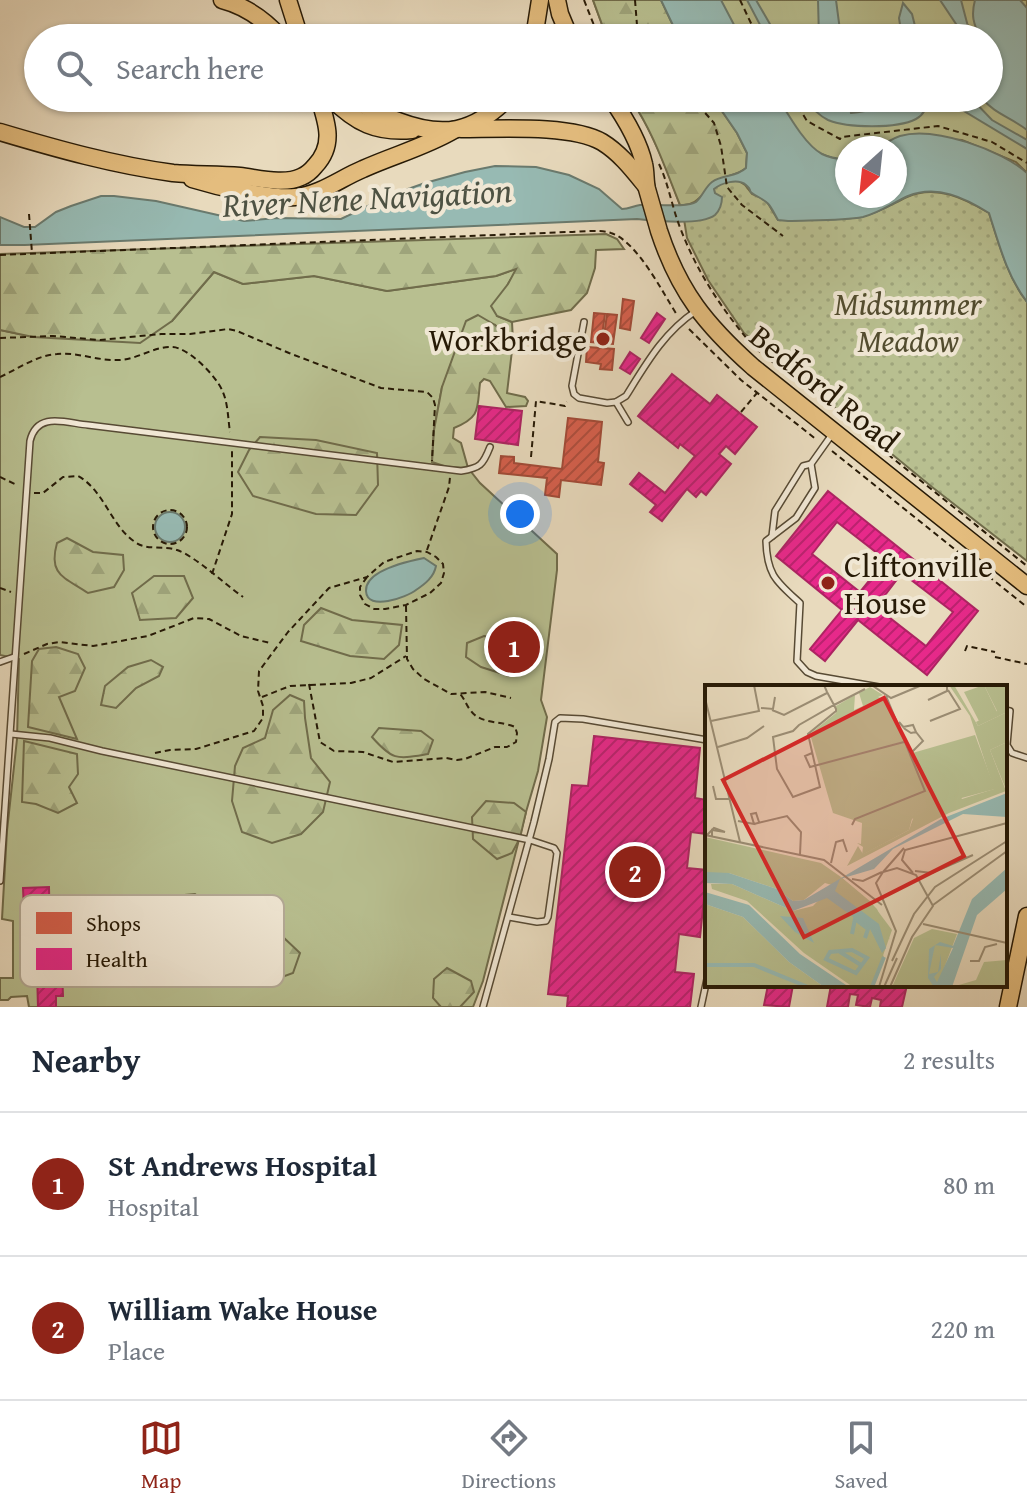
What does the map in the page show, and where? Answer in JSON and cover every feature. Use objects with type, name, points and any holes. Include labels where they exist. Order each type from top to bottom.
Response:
[{"type":"main road","points":[[222,0],[251,12],[267,24]]},
{"type":"main road","points":[[288,0],[296,24]]},
{"type":"main road","points":[[536,24],[540,0]]},
{"type":"main road","points":[[557,0],[564,24]]},
{"type":"main road","points":[[175,173],[289,180],[305,176],[318,163],[329,142],[323,112]]},
{"type":"main road","name":"Bedford Road","points":[[347,112],[379,129],[396,131],[562,130],[599,140],[627,163],[649,193]]},
{"type":"main road","points":[[375,112],[421,130]]},
{"type":"main road","points":[[0,132],[110,161],[175,173],[213,186],[299,197],[434,142],[490,112]]},
{"type":"main road","name":"Bedford Road","points":[[620,112],[633,134],[644,164],[658,229],[676,275],[697,310],[721,339],[829,438],[1027,586]]},
{"type":"main road","points":[[1008,1007],[1011,966],[1027,916]]},
{"type":"lane","points":[[584,322],[572,386],[574,394],[579,398],[607,403],[626,396],[667,335],[697,310]]},
{"type":"lane","points":[[616,402],[628,422]]},
{"type":"lane","points":[[0,881],[14,657],[34,428],[43,422],[461,471],[477,469],[486,459],[490,447]]},
{"type":"lane","points":[[772,536],[775,511],[803,466],[811,464],[829,438]]},
{"type":"lane","points":[[811,464],[815,488],[796,518],[766,541],[766,560],[775,579],[800,603],[797,661],[807,672],[816,676],[868,685]]},
{"type":"lane","points":[[0,662],[14,657]]},
{"type":"lane","points":[[1007,710],[1010,711],[1007,745],[1012,753],[1027,758]]},
{"type":"lane","points":[[483,1007],[530,840],[555,722],[560,718],[583,719],[705,740]]},
{"type":"lane","points":[[11,734],[50,738],[530,840],[554,848],[557,853],[546,921],[509,917]]},
{"type":"lane","points":[[701,1007],[705,987]]},
{"type":"path","points":[[584,0],[593,24]]},
{"type":"path","points":[[635,0],[637,24]]},
{"type":"path","points":[[740,0],[751,24]]},
{"type":"path","points":[[704,112],[714,123],[721,146],[727,187],[742,205],[783,236]]},
{"type":"path","points":[[802,112],[807,121],[840,139],[938,126],[992,142],[1027,163]]},
{"type":"path","points":[[673,202],[696,267],[734,324],[754,347],[1027,566]]},
{"type":"path","points":[[29,214],[32,254]]},
{"type":"path","points":[[0,255],[568,232],[610,233],[626,241],[638,254],[681,321],[704,346],[758,392],[829,438],[1027,607]]},
{"type":"path","points":[[0,338],[53,336],[100,340],[223,329],[237,331],[381,388],[427,392],[435,405],[432,468]]},
{"type":"path","points":[[0,377],[46,356],[59,354],[123,360],[162,348],[181,348],[200,363],[221,387],[232,443],[233,507],[212,574]]},
{"type":"path","points":[[741,412],[758,392]]},
{"type":"path","points":[[531,457],[536,401],[565,406],[567,402]]},
{"type":"path","points":[[427,552],[449,487],[450,470]]},
{"type":"path","points":[[0,477],[27,491],[43,493],[63,477],[78,476],[90,485],[131,539],[141,546],[168,546],[178,543],[188,529],[185,517],[175,511],[164,512],[155,519],[153,529],[157,539],[168,546],[186,554],[243,597]]},
{"type":"path","points":[[417,551],[427,552],[443,564],[441,583],[430,593],[406,605],[385,609],[374,609],[365,604],[360,587],[367,577],[384,562],[417,551]]},
{"type":"path","points":[[139,759],[170,750],[196,749],[254,731],[263,718],[258,691],[259,671],[288,632],[329,588],[367,577]]},
{"type":"path","points":[[0,588],[20,595]]},
{"type":"path","points":[[406,605],[407,655],[413,669],[424,679],[451,694],[485,692],[511,698]]},
{"type":"path","points":[[14,657],[59,642],[93,646],[148,636],[194,618],[209,619],[241,636],[270,643]]},
{"type":"path","points":[[965,651],[967,646],[995,652]]},
{"type":"path","points":[[261,697],[290,686],[351,683],[371,678],[407,655]]},
{"type":"path","points":[[995,657],[1027,664]]},
{"type":"path","points":[[309,684],[320,742],[334,751],[363,752],[393,762],[457,760],[516,742],[515,727],[480,719],[470,711],[460,694]]},
{"type":"green space","points":[[593,0],[1027,0],[1027,173],[1016,162],[962,140],[835,136],[835,159],[819,153],[708,193],[683,213],[640,112],[1003,112],[1003,24],[602,24]]},
{"type":"green space","points":[[593,0],[661,0],[672,24],[602,24]]},
{"type":"green space","points":[[639,112],[723,112],[747,153],[746,168],[717,181],[691,204],[680,205]]},
{"type":"green space","name":"Midsummer Meadow","points":[[734,178],[752,194],[766,200],[778,220],[860,217],[884,208],[907,208],[907,197],[929,192],[950,194],[989,213],[1009,271],[1027,302],[1027,561],[744,333],[708,280],[687,238],[683,213],[696,211],[715,182]]},
{"type":"green space","points":[[606,234],[617,239],[624,249],[596,250],[595,268],[587,293],[571,310],[512,322],[497,316],[491,306],[516,269],[496,276],[387,291],[314,276],[243,284],[214,272],[172,321],[140,343],[33,337],[0,330],[0,254]]},
{"type":"green space","points":[[518,268],[508,284],[497,316],[512,322],[513,342],[495,325],[442,387],[432,462],[447,467],[468,468],[480,483],[557,554],[557,570],[541,700],[547,717],[538,771],[483,981],[473,1007],[29,1007],[27,996],[0,1000],[0,978],[13,978],[13,921],[2,919],[17,739],[19,659],[0,655],[0,330],[33,337],[172,321],[214,272],[243,284],[314,276],[387,291],[496,276]]},
{"type":"green space","points":[[478,315],[495,325],[513,342],[507,393],[525,397],[528,401],[526,406],[506,407],[490,381],[484,379],[480,383],[478,406],[473,416],[454,428],[453,438],[461,443],[468,468],[447,467],[432,462],[442,387],[466,321]]},
{"type":"green space","points":[[260,437],[316,440],[377,453],[378,485],[356,515],[316,514],[253,496],[238,472]]},
{"type":"green space","points":[[67,538],[93,552],[123,555],[124,570],[114,587],[88,593],[60,574],[55,562],[57,543]]},
{"type":"green space","points":[[154,576],[184,576],[193,598],[176,618],[140,620],[132,593]]},
{"type":"green space","points":[[321,608],[352,620],[402,625],[399,645],[384,659],[350,656],[301,641],[304,625]]},
{"type":"green space","points":[[484,636],[520,641],[535,653],[525,667],[509,676],[481,667],[466,657],[467,643]]},
{"type":"green space","points":[[56,647],[78,654],[85,668],[75,691],[59,697],[77,739],[28,727],[32,661],[39,649]]},
{"type":"green space","points":[[151,660],[163,667],[159,676],[136,688],[116,708],[101,705],[105,686],[128,667]]},
{"type":"green space","points":[[290,695],[304,701],[311,758],[330,782],[323,812],[301,834],[272,843],[242,832],[232,801],[235,766],[243,748],[265,738],[273,710]]},
{"type":"green space","points":[[379,728],[421,731],[433,740],[428,754],[402,757],[391,754],[372,737]]},
{"type":"green space","points":[[24,741],[77,754],[78,774],[69,787],[77,803],[58,813],[22,802]]},
{"type":"green space","points":[[486,801],[514,803],[526,812],[520,838],[512,853],[497,859],[473,839],[472,817]]},
{"type":"green space","points":[[284,938],[300,953],[293,973],[284,976]]},
{"type":"green space","points":[[447,968],[471,981],[474,992],[460,1007],[441,1007],[433,998],[434,979]]},
{"type":"water","points":[[661,0],[721,0],[734,24],[672,24]]},
{"type":"water","points":[[747,0],[756,0],[770,24],[760,24]]},
{"type":"water","points":[[818,0],[836,0],[839,24],[819,24]]},
{"type":"water","points":[[940,0],[961,0],[967,24],[956,24]]},
{"type":"water","points":[[975,0],[1020,0],[1027,8],[1027,130],[998,112],[1003,112],[1003,24],[975,24]]},
{"type":"water","points":[[903,3],[912,14],[914,24],[900,24]]},
{"type":"water","points":[[723,112],[787,112],[809,144],[822,154],[835,157],[835,208],[884,208],[855,218],[778,220],[767,203],[743,183],[734,182],[714,189],[722,197],[715,215],[689,222],[637,219],[0,245],[0,217],[24,227],[35,227],[56,212],[101,196],[156,201],[244,221],[341,219],[425,183],[495,166],[536,167],[569,175],[599,189],[622,209],[640,205],[692,204],[712,182],[746,168],[747,153]]},
{"type":"water","points":[[816,112],[923,112],[908,122],[872,126],[847,125]]},
{"type":"water","points":[[966,112],[984,112],[992,120],[1027,140],[1027,149]]},
{"type":"water","points":[[931,134],[967,142],[1001,156],[1027,173],[1027,302],[1009,271],[989,213],[950,194],[930,191],[908,196],[907,136],[900,136]]},
{"type":"water","points":[[170,512],[181,516],[185,527],[181,538],[170,542],[159,538],[155,527],[159,516]]},
{"type":"water","points":[[424,558],[436,566],[431,577],[419,588],[388,601],[373,601],[368,597],[368,584],[380,572]]},
{"type":"building: Shops","points":[[623,299],[634,301],[630,330],[620,328]]},
{"type":"building: Shops","points":[[594,313],[605,314],[601,343],[591,342]]},
{"type":"building: Shops","points":[[607,314],[617,315],[613,344],[603,343]]},
{"type":"building: Shops","points":[[587,347],[614,349],[612,370],[600,369],[601,364],[586,362]]},
{"type":"building: Shops","points":[[568,418],[602,422],[598,462],[604,463],[601,485],[561,480],[559,497],[545,495],[547,478],[499,473],[501,456],[514,457],[514,463],[562,469]]},
{"type":"building: Health","points":[[657,313],[665,319],[649,343],[641,338]]},
{"type":"building: Health","points":[[630,352],[640,359],[630,374],[620,368]]},
{"type":"building: Health","points":[[672,374],[710,404],[717,395],[757,427],[735,454],[726,446],[719,454],[731,464],[706,495],[701,491],[696,497],[687,489],[662,521],[650,512],[656,505],[630,484],[639,473],[665,493],[695,456],[680,444],[678,448],[638,416]]},
{"type":"building: Health","points":[[479,406],[522,411],[518,445],[475,439]]},
{"type":"building: Health","name":"Cliftonville House","points":[[828,491],[978,611],[927,675],[858,620],[825,661],[810,649],[842,610],[776,556]],"holes":[[[837,522],[886,560],[860,592],[812,554]],[[902,573],[953,612],[926,646],[876,607]]]},
{"type":"building: Health","points":[[594,736],[700,748],[695,798],[705,800],[705,834],[691,832],[687,868],[705,870],[700,937],[679,934],[675,972],[694,974],[690,1007],[567,1007],[568,996],[548,994],[572,785],[588,786]]},
{"type":"building: Health","points":[[49,887],[49,895],[23,895],[23,888]]},
{"type":"building: Health","points":[[37,987],[63,987],[63,996],[56,996],[56,1007],[38,1007]]},
{"type":"building: Health","points":[[768,987],[793,987],[789,1007],[764,1005]]},
{"type":"building: Health","points":[[831,987],[907,987],[902,1007],[880,1007],[881,1000],[872,998],[870,1007],[856,1005],[858,995],[850,994],[848,1007],[827,1007]]},
{"type":"place","name":"Workbridge","points":[[603,339]]},
{"type":"place","name":"Cliftonville House","points":[[828,583]]},
{"type":"place","name":"St Andrews Hospital","points":[[514,647]]},
{"type":"place","name":"William Wake House","points":[[635,872]]},
{"type":"water label","name":"River Nene Navigation","points":[[367,197]]}]
